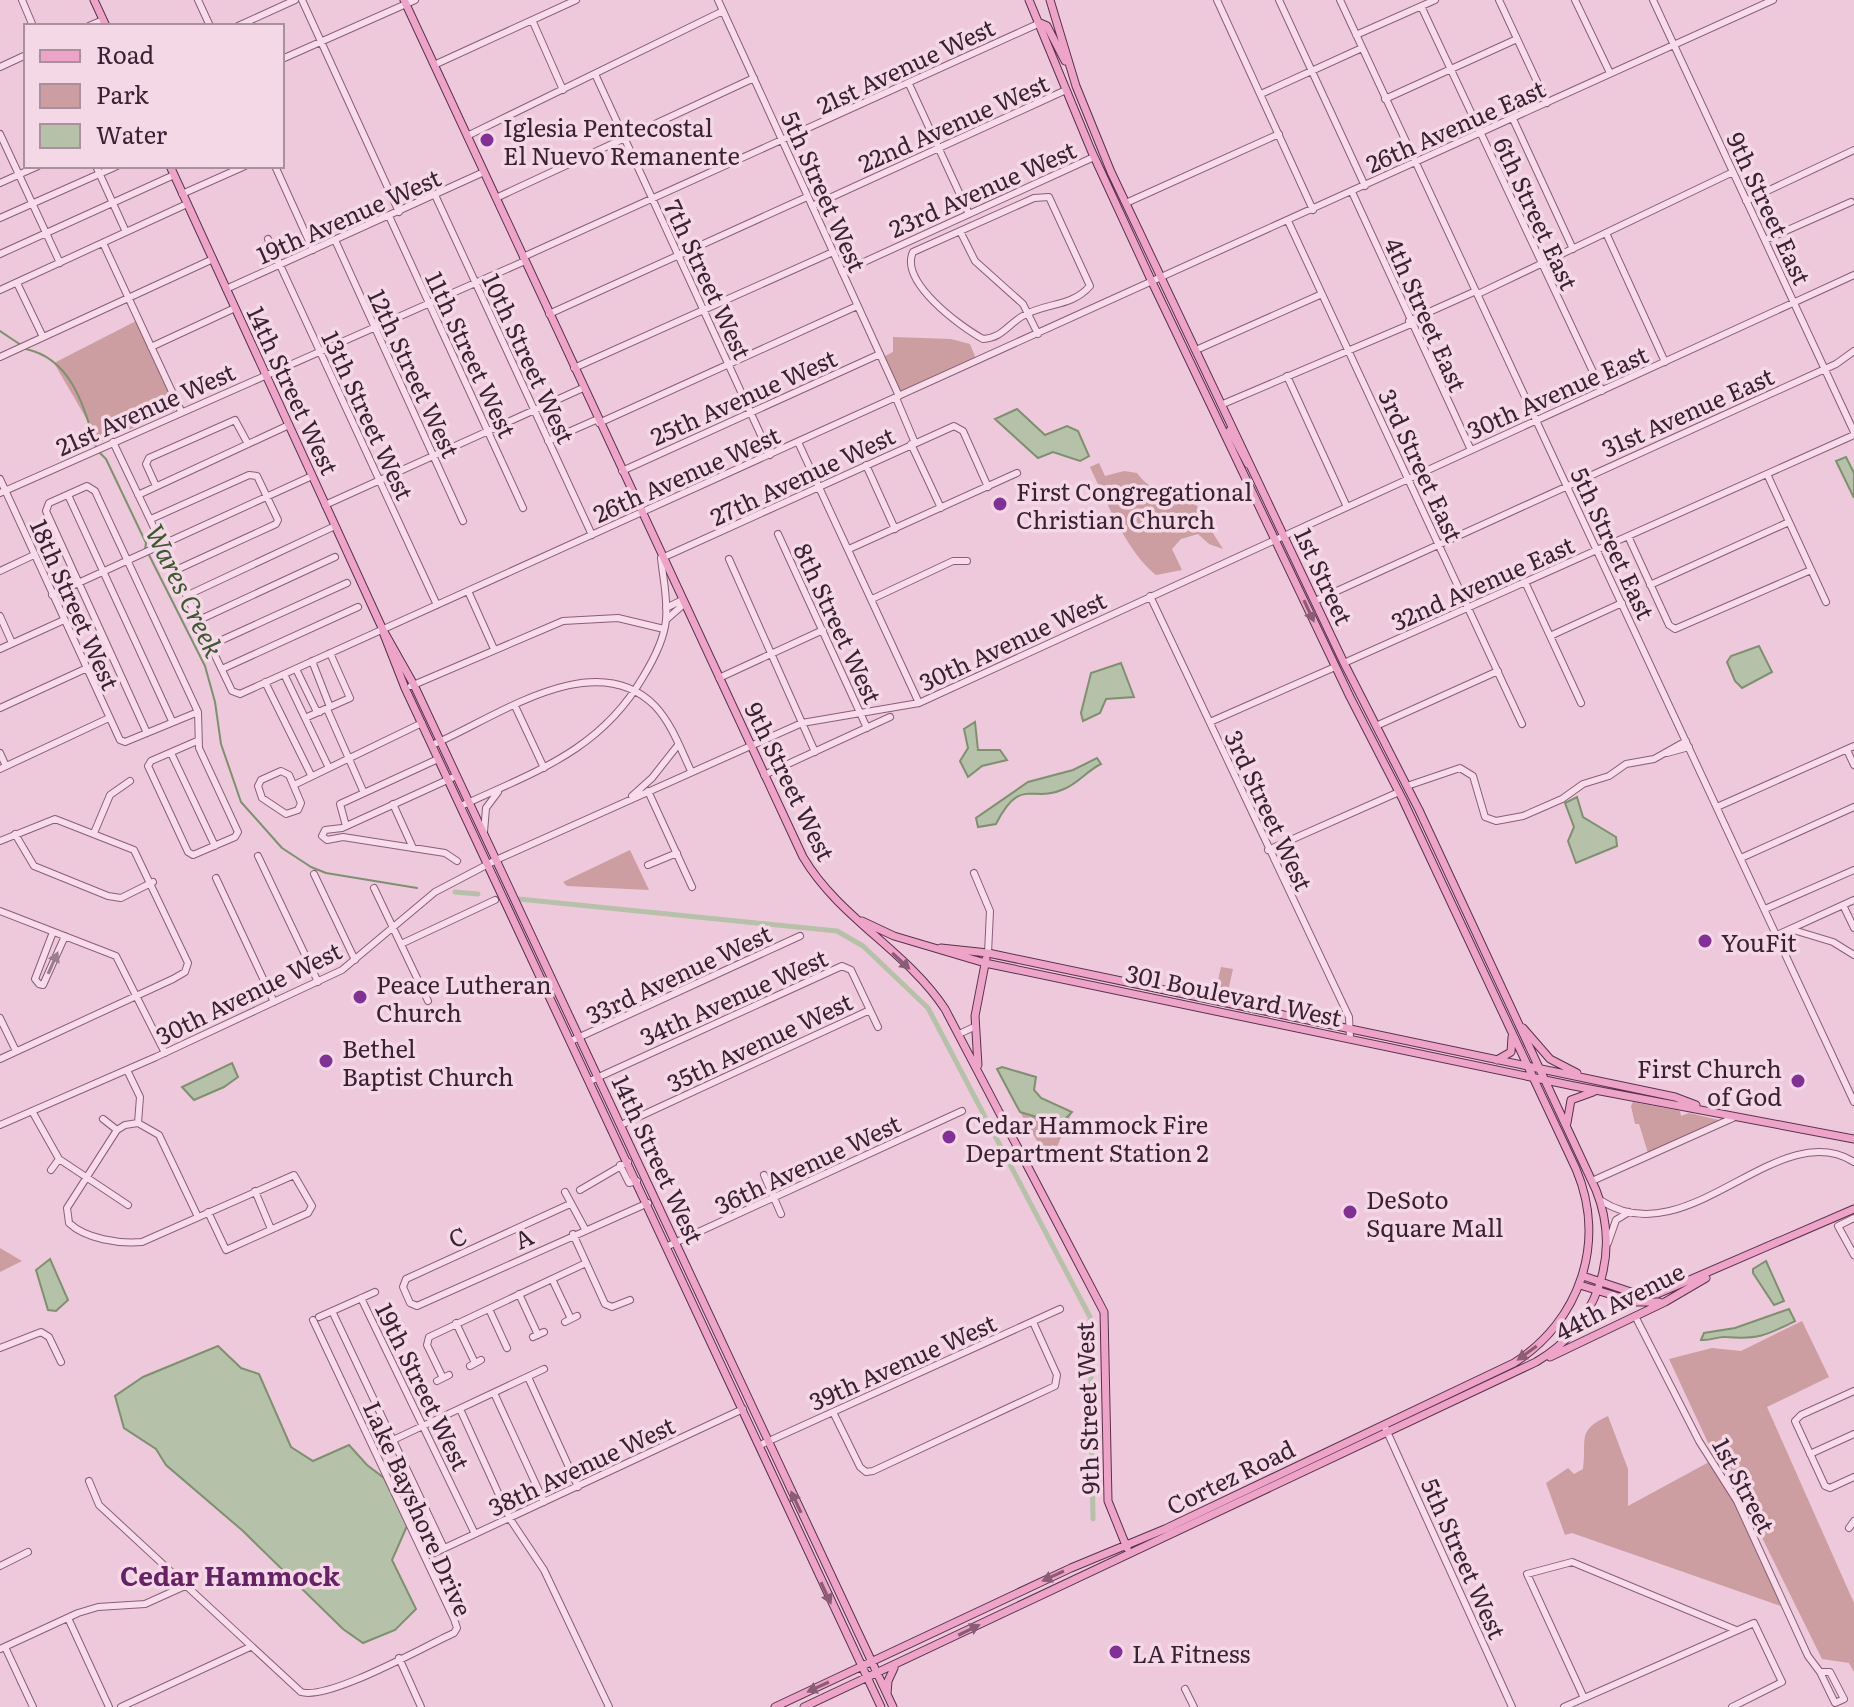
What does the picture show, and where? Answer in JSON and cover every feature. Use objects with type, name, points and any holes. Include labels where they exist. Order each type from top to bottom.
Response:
[{"type":"main road","points":[[94,0],[104,23]]},
{"type":"main road","points":[[1029,0],[1066,90],[1074,96],[1100,157],[1111,172]]},
{"type":"main road","points":[[1050,0],[1071,71],[1071,83],[1066,90]]},
{"type":"main road","name":"9th Street West","points":[[405,2],[808,866],[845,907],[929,987],[959,1034],[1104,1312],[1108,1501],[1127,1550]]},
{"type":"main road","points":[[1040,23],[1047,26],[1071,71]]},
{"type":"main road","name":"1st Street","points":[[1071,71],[1111,172],[1161,279],[1218,415],[1335,667],[1539,1069],[1592,1181]]},
{"type":"main road","name":"1st Street","points":[[1066,90],[1152,282],[1223,404],[1344,663],[1407,786],[1582,1184]]},
{"type":"main road","name":"14th Street West","points":[[171,168],[594,1079],[624,1164],[637,1181],[672,1244],[737,1373],[798,1532],[881,1707]]},
{"type":"main road","points":[[1218,415],[1224,418],[1244,459],[1255,472]]},
{"type":"main road","points":[[1335,667],[1346,679],[1370,725],[1376,726]]},
{"type":"main road","name":"14th Street West","points":[[410,687],[422,723],[436,744],[438,759],[452,778]]},
{"type":"main road","points":[[1370,736],[1382,748],[1401,784],[1407,786]]},
{"type":"main road","points":[[1399,792],[1407,796],[1430,844],[1440,856]]},
{"type":"main road","name":"14th Street West","points":[[465,804],[485,836],[492,862]]},
{"type":"main road","name":"301 Boulevard West","points":[[845,907],[882,931],[985,963],[1088,979],[1351,1029],[1590,1079]]},
{"type":"main road","name":"301 Boulevard West","points":[[928,946],[988,953],[1350,1039],[1544,1080],[1674,1106],[1702,1107]]},
{"type":"main road","points":[[983,1080],[974,1027],[988,953]]},
{"type":"main road","points":[[1497,1060],[1508,1056],[1513,1047],[1510,1017]]},
{"type":"main road","points":[[1510,1017],[1550,1059],[1590,1079],[1675,1097],[1702,1107],[1854,1139]]},
{"type":"main road","name":"14th Street West","points":[[594,1079],[621,1125],[743,1409],[764,1443],[829,1572],[893,1707]]},
{"type":"main road","points":[[1568,1129],[1567,1110],[1571,1100],[1585,1092],[1604,1092]]},
{"type":"main road","points":[[1592,1181],[1600,1200]]},
{"type":"main road","name":"Cortez Road","points":[[804,1707],[1386,1428],[1528,1353],[1558,1323],[1583,1276],[1589,1230],[1582,1184]]},
{"type":"main road","name":"Cortez Road","points":[[1386,1428],[1536,1362],[1576,1330],[1601,1281],[1607,1247],[1600,1200]]},
{"type":"main road","points":[[1583,1276],[1633,1293],[1652,1295],[1717,1270],[1854,1209]]},
{"type":"main road","name":"44th Avenue","points":[[1536,1362],[1673,1298],[1717,1270]]},
{"type":"main road","points":[[1580,1285],[1643,1303],[1673,1298]]},
{"type":"main road","points":[[1618,1298],[1635,1316]]},
{"type":"main road","points":[[798,1532],[820,1569],[829,1572]]},
{"type":"main road","name":"Cortez Road","points":[[775,1707],[1062,1572],[1127,1550]]},
{"type":"main road","points":[[887,1694],[889,1675],[899,1664]]},
{"type":"street","points":[[22,0],[32,24]]},
{"type":"street","points":[[198,0],[209,24]]},
{"type":"street","points":[[242,24],[295,0]]},
{"type":"street","points":[[302,0],[399,212]]},
{"type":"street","points":[[284,58],[415,0]]},
{"type":"street","points":[[434,65],[576,0]]},
{"type":"street","name":"5th Street West","points":[[718,0],[880,354],[913,444],[941,508]]},
{"type":"street","points":[[1217,0],[1313,210]]},
{"type":"street","points":[[1279,0],[1365,186]]},
{"type":"street","name":"5th Street East","points":[[1340,0],[1854,1102]]},
{"type":"street","points":[[1356,35],[1435,0]]},
{"type":"street","points":[[1499,0],[1547,103]]},
{"type":"street","points":[[1575,0],[1610,73]]},
{"type":"street","name":"9th Street East","points":[[1653,0],[1854,434]]},
{"type":"street","name":"26th Avenue East","points":[[1152,282],[1773,0]]},
{"type":"street","name":"6th Street East","points":[[1421,6],[1602,391]]},
{"type":"street","points":[[467,136],[723,11]]},
{"type":"street","points":[[533,22],[563,90]]},
{"type":"street","name":"21st Avenue West","points":[[3,492],[181,411],[376,330],[653,199],[1040,23]]},
{"type":"street","points":[[1385,99],[1517,39]]},
{"type":"street","points":[[1261,94],[1362,48]]},
{"type":"street","points":[[0,67],[24,56]]},
{"type":"street","name":"7th Street West","points":[[595,74],[770,455]]},
{"type":"street","points":[[496,198],[754,78]]},
{"type":"street","points":[[909,84],[969,214]]},
{"type":"street","name":"22nd Avenue West","points":[[812,206],[1066,90]]},
{"type":"street","points":[[1513,119],[1573,249]]},
{"type":"street","points":[[0,134],[60,263]]},
{"type":"street","points":[[1126,203],[1279,134]]},
{"type":"street","points":[[1746,201],[1854,150]]},
{"type":"street","name":"23rd Avenue West","points":[[842,272],[1094,157]]},
{"type":"street","points":[[0,183],[34,168]]},
{"type":"street","points":[[97,168],[126,232]]},
{"type":"street","points":[[0,218],[112,168]]},
{"type":"street","points":[[182,194],[240,168]]},
{"type":"street","points":[[276,168],[313,250]]},
{"type":"street","name":"19th Avenue West","points":[[226,289],[484,172]]},
{"type":"street","points":[[1223,404],[1541,264],[1733,172]]},
{"type":"street","points":[[0,254],[174,175]]},
{"type":"street","name":"4th Street East","points":[[1352,192],[1471,450]]},
{"type":"street","name":"10th Street West","points":[[435,195],[592,535]]},
{"type":"street","points":[[549,314],[807,197]]},
{"type":"street","points":[[1049,197],[1090,286],[1074,300],[1028,313],[1000,335],[983,339],[950,317],[921,286],[911,265],[913,252],[1034,198],[1049,197]]},
{"type":"street","points":[[1765,240],[1851,202]]},
{"type":"street","points":[[0,290],[187,204]]},
{"type":"street","name":"11th Street West","points":[[389,216],[523,508]]},
{"type":"street","name":"3rd Street East","points":[[1288,221],[1522,724]]},
{"type":"street","points":[[960,231],[975,261],[1013,293],[1038,334]]},
{"type":"street","points":[[1606,233],[1665,362]]},
{"type":"street","name":"13th Street West","points":[[268,239],[437,605]]},
{"type":"street","name":"12th Street West","points":[[335,240],[463,521]]},
{"type":"street","points":[[103,243],[181,411]]},
{"type":"street","points":[[574,368],[833,252]]},
{"type":"street","points":[[0,357],[213,259]]},
{"type":"street","name":"30th Avenue East","points":[[1276,540],[1854,275]]},
{"type":"street","name":"26th Avenue West","points":[[222,669],[234,693],[265,682],[1152,282]]},
{"type":"street","points":[[17,283],[43,337]]},
{"type":"street","points":[[1192,352],[1322,294]]},
{"type":"street","points":[[548,441],[857,306]]},
{"type":"street","points":[[151,347],[235,308]]},
{"type":"street","name":"31st Avenue East","points":[[1315,601],[1825,369],[1854,351]]},
{"type":"street","name":"25th Avenue West","points":[[622,471],[880,354]]},
{"type":"street","points":[[1287,376],[1347,507]]},
{"type":"street","points":[[325,505],[583,388]]},
{"type":"street","points":[[1845,412],[1854,408]]},
{"type":"street","points":[[156,486],[146,462],[235,420],[248,444]]},
{"type":"street","points":[[138,495],[289,425]]},
{"type":"street","name":"27th Avenue West","points":[[661,556],[957,426],[963,431],[988,487]]},
{"type":"street","name":"32nd Avenue East","points":[[1344,663],[1854,434]]},
{"type":"street","points":[[113,442],[222,669],[358,607]]},
{"type":"street","points":[[798,442],[919,703]]},
{"type":"street","points":[[866,465],[895,529]]},
{"type":"street","points":[[151,519],[254,473],[267,498],[277,522],[176,570]]},
{"type":"street","points":[[849,549],[1017,473]]},
{"type":"street","points":[[1767,474],[1826,602]]},
{"type":"street","points":[[52,595],[312,476]]},
{"type":"street","name":"18th Street West","points":[[0,479],[3,492],[85,669],[122,742],[147,733]]},
{"type":"street","points":[[197,741],[149,764],[191,855],[237,833],[197,741],[198,712],[95,491],[87,486],[45,507],[147,733],[198,712]]},
{"type":"street","points":[[68,495],[172,721]]},
{"type":"street","points":[[1650,585],[1789,522]]},
{"type":"street","points":[[188,595],[335,526]]},
{"type":"street","name":"8th Street West","points":[[778,534],[867,728]]},
{"type":"street","points":[[1628,536],[1669,625],[1675,629],[1811,570]]},
{"type":"street","name":"30th Avenue West","points":[[0,1125],[318,982],[355,960],[435,892],[492,862],[749,744],[802,723],[919,703],[1276,540]]},
{"type":"street","points":[[0,571],[34,555]]},
{"type":"street","points":[[661,556],[665,626]]},
{"type":"street","points":[[199,620],[335,557]]},
{"type":"street","points":[[729,559],[815,752]]},
{"type":"street","points":[[872,599],[953,561],[967,561]]},
{"type":"street","points":[[1525,582],[1581,703]]},
{"type":"street","points":[[211,645],[347,583]]},
{"type":"street","points":[[468,591],[494,649]]},
{"type":"street","name":"3rd Street West","points":[[1150,596],[1351,1029]]},
{"type":"street","points":[[666,608],[683,602]]},
{"type":"street","points":[[465,804],[574,752],[603,730],[634,691],[655,657],[673,611],[683,602]]},
{"type":"street","points":[[1550,636],[1622,603]]},
{"type":"street","points":[[0,616],[12,643]]},
{"type":"street","points":[[410,687],[551,625],[587,618],[618,618],[665,626]]},
{"type":"street","points":[[0,649],[64,620]]},
{"type":"street","points":[[719,678],[823,630]]},
{"type":"street","points":[[305,718],[350,698],[330,653]]},
{"type":"street","points":[[312,661],[326,709],[350,756],[364,793]]},
{"type":"street","points":[[1210,722],[1335,667]]},
{"type":"street","points":[[0,708],[85,669]]},
{"type":"street","points":[[296,669],[316,710],[326,709]]},
{"type":"street","points":[[1376,726],[1498,671]]},
{"type":"street","points":[[284,674],[328,766]]},
{"type":"street","points":[[265,682],[311,775]]},
{"type":"street","points":[[436,744],[515,706],[580,682],[603,682],[634,691],[656,708],[691,771]]},
{"type":"street","points":[[515,706],[544,768]]},
{"type":"street","points":[[764,775],[890,717]]},
{"type":"street","points":[[0,753],[3,768],[109,718]]},
{"type":"street","points":[[294,785],[422,723]]},
{"type":"street","points":[[1407,786],[1450,770],[1465,770],[1473,776],[1485,817],[1496,821],[1523,816],[1552,804],[1583,784],[1609,776],[1630,762],[1688,744]]},
{"type":"street","name":"30th Avenue West","points":[[624,803],[652,778],[678,745]]},
{"type":"street","points":[[1717,807],[1850,748],[1854,765]]},
{"type":"street","points":[[171,753],[215,846]]},
{"type":"street","points":[[341,831],[339,805],[438,759]]},
{"type":"street","points":[[281,771],[288,773],[294,785],[301,806],[286,814],[262,798],[258,786],[261,780],[281,771]]},
{"type":"street","points":[[341,831],[452,778]]},
{"type":"street","points":[[94,833],[110,795],[130,781]]},
{"type":"street","points":[[485,836],[486,808],[502,787]]},
{"type":"street","points":[[648,791],[692,887]]},
{"type":"street","points":[[1268,850],[1399,792]]},
{"type":"street","points":[[393,804],[413,848]]},
{"type":"street","points":[[1741,858],[1854,807]]},
{"type":"street","points":[[0,841],[50,819],[134,850],[153,882],[187,956],[187,968],[181,975],[0,1059]]},
{"type":"street","points":[[341,831],[445,853],[457,861]]},
{"type":"street","points":[[15,834],[34,866],[108,896],[121,898],[153,882]]},
{"type":"street","points":[[648,865],[677,853]]},
{"type":"street","points":[[258,856],[318,982]]},
{"type":"street","points":[[1765,909],[1854,870]]},
{"type":"street","points":[[974,873],[990,911],[988,953]]},
{"type":"street","points":[[314,874],[355,960]]},
{"type":"street","points":[[216,878],[274,1002]]},
{"type":"street","points":[[374,888],[428,1001]]},
{"type":"street","points":[[401,944],[495,900]]},
{"type":"street","points":[[1777,935],[1854,900]]},
{"type":"street","points":[[1843,905],[1854,928]]},
{"type":"street","points":[[0,911],[116,956],[165,1053]]},
{"type":"street","points":[[1790,929],[1833,942],[1854,955]]},
{"type":"street","points":[[53,932],[35,979],[39,984],[43,985],[65,936]]},
{"type":"street","name":"33rd Avenue West","points":[[576,1040],[800,936]]},
{"type":"street","name":"34th Avenue West","points":[[594,1079],[847,967],[870,1010]]},
{"type":"street","points":[[870,1010],[878,1027]]},
{"type":"street","name":"35th Avenue West","points":[[621,1125],[870,1010]]},
{"type":"street","points":[[0,1018],[16,1051]]},
{"type":"street","points":[[959,1034],[974,1027]]},
{"type":"street","points":[[1350,1039],[1351,1029]]},
{"type":"street","points":[[127,1070],[140,1097],[138,1123]]},
{"type":"street","points":[[32,1111],[59,1159],[128,1205]]},
{"type":"street","name":"36th Avenue West","points":[[672,1244],[962,1111]]},
{"type":"street","points":[[1592,1181],[1738,1115]]},
{"type":"street","points":[[103,1119],[117,1130]]},
{"type":"street","points":[[138,1123],[117,1130],[67,1208],[66,1217],[83,1233],[127,1243],[142,1242],[208,1212],[291,1175],[297,1176],[311,1203],[310,1211],[226,1250],[208,1212]]},
{"type":"street","points":[[138,1123],[161,1138],[198,1217]]},
{"type":"street","points":[[1600,1200],[1629,1212],[1648,1215],[1669,1213],[1806,1154],[1838,1154],[1854,1162]]},
{"type":"street","points":[[51,1170],[59,1159]]},
{"type":"street","points":[[580,1190],[624,1164]]},
{"type":"street","points":[[764,1175],[772,1200],[781,1214]]},
{"type":"street","points":[[255,1191],[271,1229]]},
{"type":"street","points":[[565,1192],[583,1230]]},
{"type":"street","name":"A","points":[[413,1305],[573,1234],[597,1228],[648,1203]]},
{"type":"street","name":"C","points":[[413,1305],[404,1282],[570,1204]]},
{"type":"street","points":[[1607,1247],[1616,1220],[1629,1212]]},
{"type":"street","points":[[1853,1255],[1839,1225],[1854,1218]]},
{"type":"street","points":[[573,1234],[607,1306],[630,1300]]},
{"type":"street","points":[[443,1378],[427,1340],[456,1323],[586,1263]]},
{"type":"street","points":[[552,1279],[571,1319]]},
{"type":"street","points":[[375,1292],[332,1311],[444,1548]]},
{"type":"street","points":[[519,1294],[538,1334]]},
{"type":"street","name":"19th Street West","points":[[361,1298],[475,1534]]},
{"type":"street","points":[[489,1309],[507,1348]]},
{"type":"street","name":"39th Avenue West","points":[[764,1443],[1060,1309]]},
{"type":"street","name":"Lake Bayshore Drive","points":[[89,1481],[99,1505],[291,1687],[310,1695],[333,1690],[454,1633],[457,1626],[316,1319],[332,1311]]},
{"type":"street","name":"1st Street","points":[[1635,1316],[1704,1450],[1737,1501],[1802,1644],[1835,1703],[1844,1699],[1830,1672],[1820,1672]]},
{"type":"street","points":[[833,1412],[857,1463],[866,1472],[1046,1391],[1055,1386],[1058,1379],[1033,1322]]},
{"type":"street","points":[[456,1323],[475,1363]]},
{"type":"street","points":[[0,1348],[38,1331],[49,1337],[61,1362]]},
{"type":"street","points":[[393,1440],[544,1369]]},
{"type":"street","points":[[732,1384],[737,1373]]},
{"type":"street","points":[[528,1377],[578,1487]]},
{"type":"street","points":[[1854,1391],[1797,1418],[1796,1423],[1827,1487],[1854,1477]]},
{"type":"street","points":[[494,1393],[544,1502]]},
{"type":"street","points":[[460,1409],[510,1519],[544,1570],[609,1707]]},
{"type":"street","name":"38th Avenue West","points":[[434,1553],[743,1409]]},
{"type":"street","name":"5th Street West","points":[[1386,1428],[1512,1707]]},
{"type":"street","points":[[1810,1454],[1854,1434]]},
{"type":"street","points":[[1849,1528],[1854,1521]]},
{"type":"street","points":[[0,1566],[28,1552]]},
{"type":"street","points":[[1584,1698],[1527,1574],[1572,1562],[1736,1630]]},
{"type":"street","points":[[33,1707],[2,1648],[98,1607],[145,1604],[185,1586]]},
{"type":"street","points":[[68,1618],[109,1707]]},
{"type":"street","points":[[1564,1707],[1736,1630],[1757,1624],[1782,1682],[1732,1707]]},
{"type":"street","points":[[121,1707],[250,1647]]},
{"type":"street","points":[[399,1658],[421,1707]]},
{"type":"street","points":[[1185,1689],[1194,1707]]},
{"type":"green space","points":[[136,321],[177,409],[100,442],[54,363]]},
{"type":"green space","points":[[893,337],[951,339],[970,344],[976,359],[900,393],[883,357],[893,352]]},
{"type":"green space","points":[[1099,463],[1105,476],[1124,471],[1137,473],[1153,487],[1175,486],[1210,518],[1209,527],[1223,549],[1209,544],[1198,534],[1181,539],[1172,549],[1182,570],[1156,575],[1136,553],[1110,510],[1090,467]]},
{"type":"green space","points":[[630,850],[649,890],[567,886],[563,882]]},
{"type":"green space","points":[[1221,967],[1233,969],[1228,991],[1216,989]]},
{"type":"green space","points":[[1633,1102],[1680,1111],[1681,1116],[1689,1113],[1719,1120],[1648,1153],[1639,1124],[1635,1124]]},
{"type":"green space","points":[[1020,1112],[1060,1124],[1072,1112],[1050,1163]]},
{"type":"green space","points":[[0,1248],[22,1261],[0,1272]]},
{"type":"green space","points":[[1802,1321],[1829,1377],[1767,1407],[1854,1603],[1854,1672],[1849,1663],[1822,1659],[1738,1489],[1710,1447],[1669,1359],[1712,1348],[1741,1351]]},
{"type":"green space","points":[[1608,1416],[1628,1469],[1628,1506],[1709,1462],[1734,1502],[1781,1606],[1572,1533],[1565,1535],[1546,1483],[1568,1468],[1574,1474],[1583,1469],[1587,1431]]},
{"type":"water","points":[[1017,409],[1045,435],[1067,426],[1078,431],[1089,456],[1080,461],[1053,452],[1038,458],[995,419]]},
{"type":"water","points":[[1846,457],[1854,473],[1854,498],[1836,461]]},
{"type":"water","points":[[1759,646],[1772,672],[1742,688],[1735,681],[1727,662],[1731,656]]},
{"type":"water","points":[[1121,663],[1134,697],[1106,699],[1100,713],[1083,721],[1081,713],[1091,673]]},
{"type":"water","points":[[975,722],[978,750],[1000,750],[1007,760],[982,766],[968,777],[960,761],[968,748],[964,729]]},
{"type":"water","points":[[1097,758],[1101,764],[1069,787],[1053,793],[1020,795],[1005,809],[996,824],[978,827],[976,818],[1028,782],[1073,770]]},
{"type":"water","points":[[1577,797],[1583,817],[1616,837],[1617,846],[1576,863],[1568,841],[1574,827],[1565,803]]},
{"type":"water","points":[[232,1063],[238,1077],[224,1087],[194,1100],[182,1087]]},
{"type":"water","points":[[1002,1067],[1036,1077],[1034,1090],[1041,1098],[1072,1112],[1060,1124],[1020,1112],[997,1069]]},
{"type":"water","points":[[50,1259],[68,1300],[56,1311],[48,1310],[36,1270]]},
{"type":"water","points":[[1766,1261],[1784,1301],[1774,1305],[1753,1273],[1753,1269]]},
{"type":"water","points":[[1789,1309],[1795,1321],[1769,1333],[1755,1337],[1701,1340],[1704,1333],[1735,1328]]},
{"type":"water","points":[[218,1346],[241,1368],[259,1374],[291,1447],[313,1461],[349,1445],[384,1478],[407,1526],[392,1560],[416,1609],[395,1630],[363,1643],[343,1629],[243,1531],[166,1465],[156,1449],[124,1428],[115,1396],[143,1377]]},
{"type":"waterway","name":"Wares Creek","points":[[0,331],[21,345]]},
{"type":"waterway","name":"Wares Creek","points":[[26,349],[42,354],[65,374],[81,401],[96,447]]},
{"type":"waterway","name":"Wares Creek","points":[[100,453],[106,459],[146,543],[145,550]]},
{"type":"waterway","name":"Wares Creek","points":[[149,555],[205,666],[215,702],[221,744],[241,802],[282,848],[311,867],[326,873],[417,888]]},
{"type":"waterway","points":[[455,892],[478,894]]},
{"type":"waterway","points":[[519,899],[837,931],[863,946],[928,1008],[1090,1317],[1093,1519]]},
{"type":"place","name":"Iglesia Pentecostal El Nuevo Remanente","points":[[487,140]]},
{"type":"place","name":"First Congregational Christian Church","points":[[1000,504]]},
{"type":"place","name":"YouFit","points":[[1705,941]]},
{"type":"place","name":"Peace Lutheran Church","points":[[360,997]]},
{"type":"place","name":"Bethel Baptist Church","points":[[326,1061]]},
{"type":"place","name":"First Church of God","points":[[1798,1081]]},
{"type":"place","name":"Cedar Hammock Fire Department Station 2","points":[[949,1137]]},
{"type":"place","name":"DeSoto Square Mall","points":[[1350,1212]]},
{"type":"place","name":"LA Fitness","points":[[1116,1652]]},
{"type":"district","name":"Cedar Hammock","points":[[230,1574]]}]
